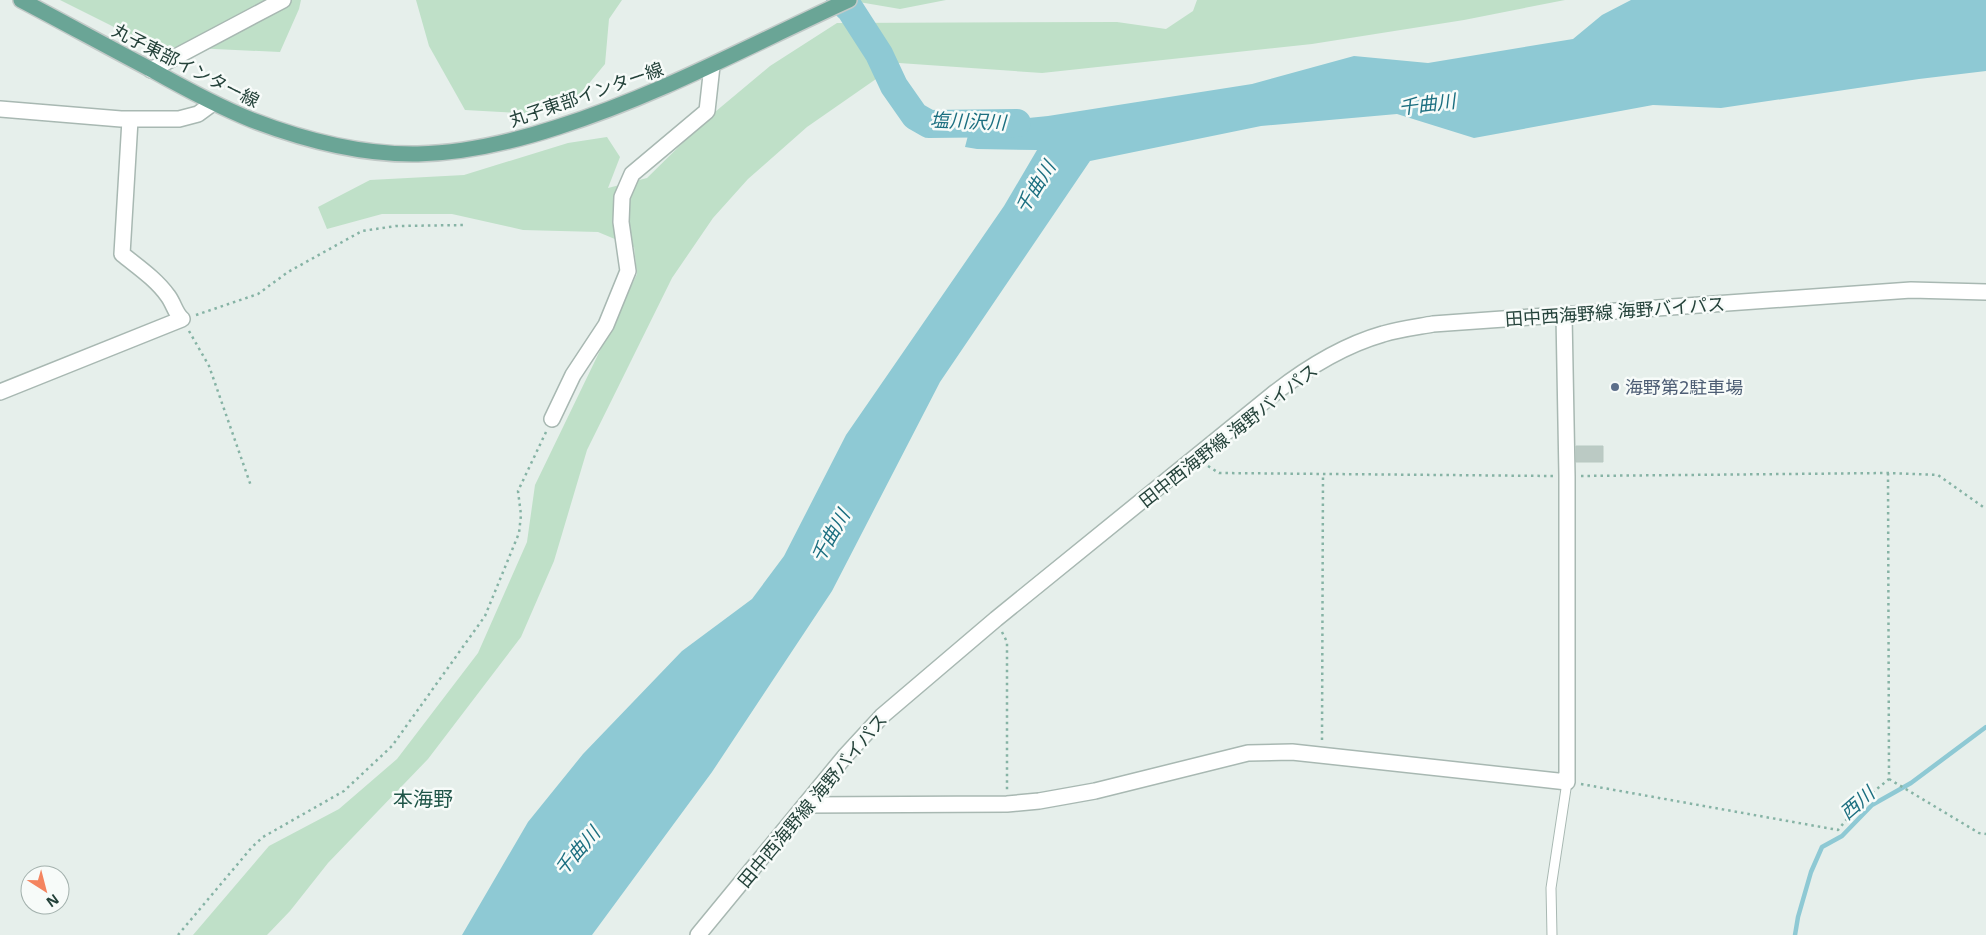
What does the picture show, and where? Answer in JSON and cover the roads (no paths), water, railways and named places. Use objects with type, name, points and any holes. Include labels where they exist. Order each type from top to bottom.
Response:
[{"type":"main road","name":"丸子東部インター線","points":[[21,0],[212,103],[277,129],[352,149],[416,154],[450,152],[503,143],[572,123],[628,103],[712,66],[849,0]]},
{"type":"street","points":[[151,70],[283,0]]},
{"type":"street","points":[[552,419],[573,376],[606,325],[628,271],[621,222],[622,197],[632,174],[707,111],[712,66]]},
{"type":"street","points":[[0,109],[130,120],[179,119],[198,114],[212,103]]},
{"type":"street","points":[[0,392],[182,319],[177,315],[169,297],[152,278],[122,254],[130,120]]},
{"type":"street","name":"田中西海野線 海野バイパス","points":[[698,935],[862,735],[882,716],[996,620],[1304,370],[1340,351],[1383,334],[1433,324],[1911,290],[1986,292]]},
{"type":"street","points":[[805,805],[1007,804],[1039,801],[1095,791],[1248,753],[1292,752],[1567,782],[1567,476],[1564,315]]},
{"type":"lane","points":[[1552,935],[1551,888],[1567,782]]},
{"type":"water","name":"千曲川","points":[[1631,0],[1986,0],[1986,71],[1721,108],[1653,105],[1474,138],[1397,114],[1261,126],[1090,161],[940,382],[832,591],[712,772],[592,935],[462,935],[528,822],[583,754],[682,651],[752,599],[784,556],[846,435],[1004,206],[1037,150],[965,147],[971,124],[1048,116],[1252,84],[1354,56],[1428,63],[1573,39],[1602,15]]},
{"type":"waterway","name":"塩川沢川","points":[[840,0],[850,9],[879,54],[894,86],[915,116],[929,124],[1017,123]]},
{"type":"waterway","name":"西川","points":[[1795,935],[1798,917],[1811,872],[1822,847],[1842,836],[1872,805],[1911,783],[1986,727]]},
{"type":"place","name":"海野第2駐車場","points":[[1615,387]]},
{"type":"district","name":"本海野","points":[[423,798]]}]
